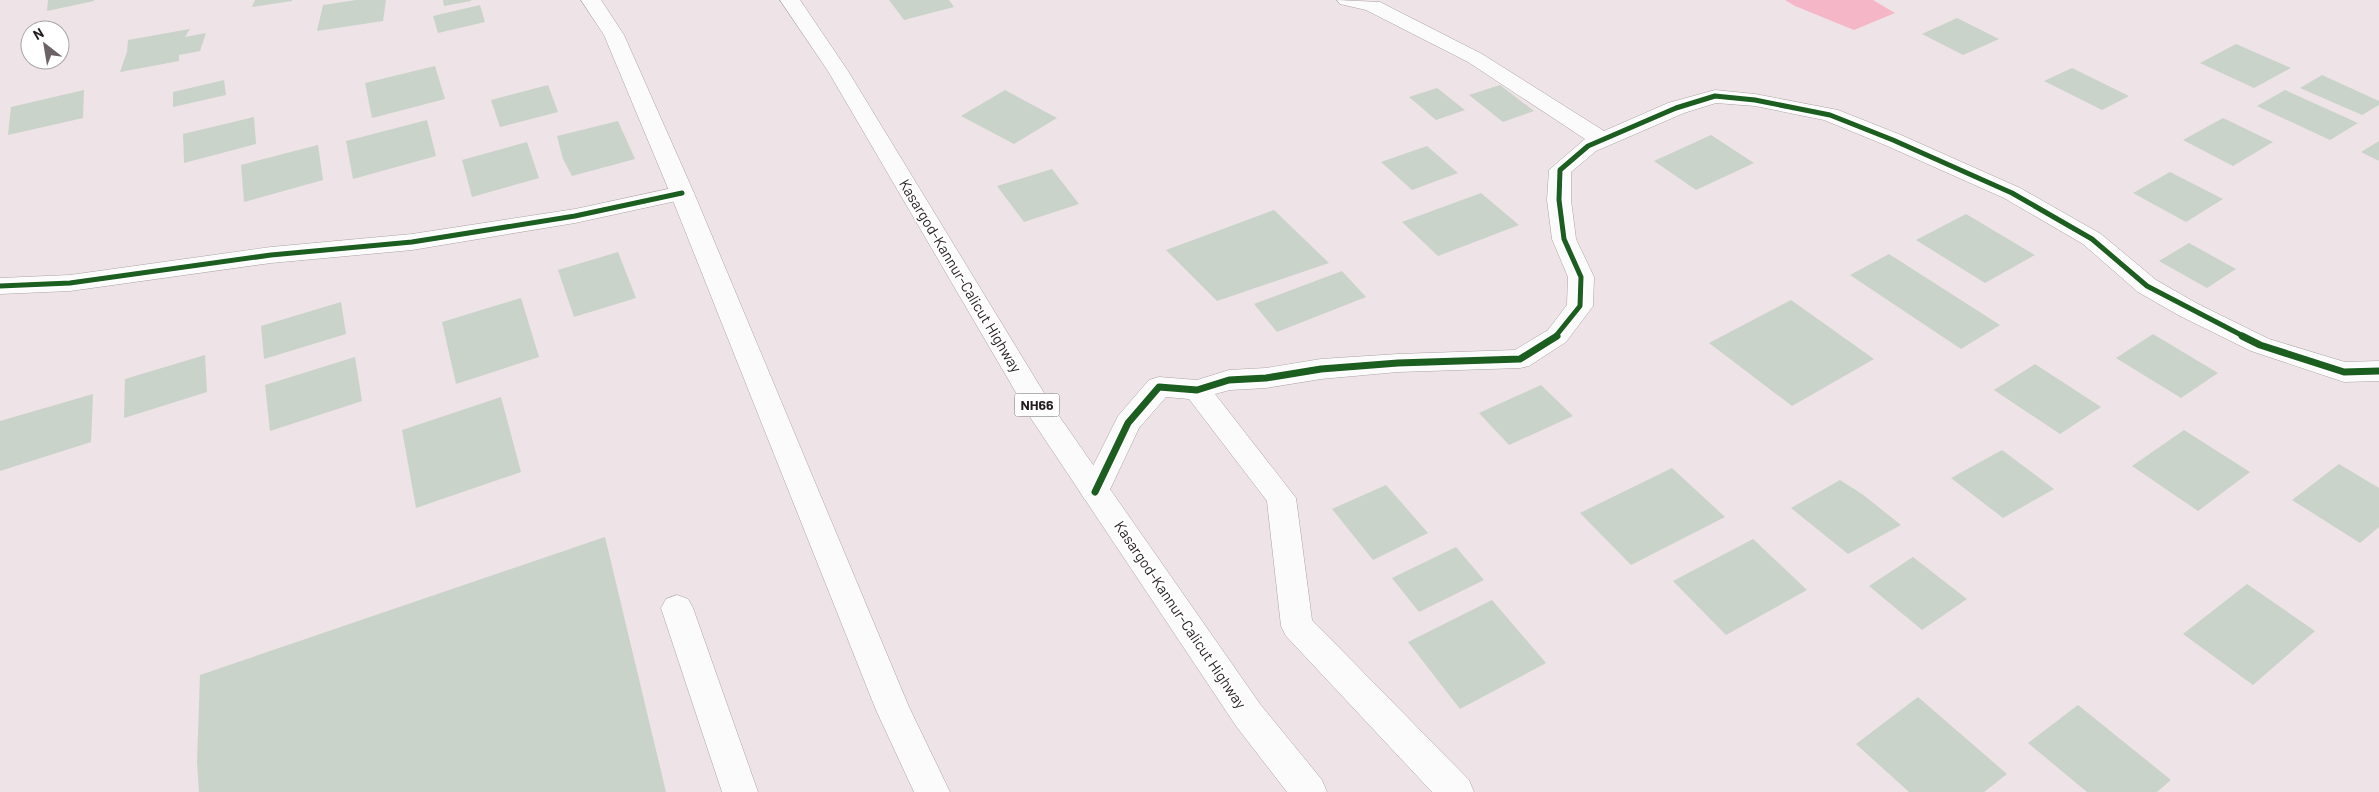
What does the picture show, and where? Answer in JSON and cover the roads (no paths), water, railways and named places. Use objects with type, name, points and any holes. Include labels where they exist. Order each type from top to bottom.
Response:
[{"type":"main road","points":[[591,0],[614,35],[682,193],[893,710],[932,792]]},
{"type":"main road","name":"Kasargod-Kannur-Calicut Highway","points":[[790,0],[838,72],[1042,413],[1248,715],[1309,792]]},
{"type":"main road","points":[[1347,0],[1373,6],[1475,58],[1602,140]]},
{"type":"main road","points":[[1095,492],[1128,424],[1159,387],[1197,390],[1230,380],[1266,378],[1321,369],[1398,363],[1520,359],[1557,336],[1580,306],[1581,277],[1564,239],[1559,200],[1560,170],[1588,146],[1676,108],[1715,96],[1755,100],[1830,115],[1893,140],[2012,193],[2092,239],[2147,286],[2189,310],[2260,345],[2344,372],[2379,371]]},
{"type":"main road","points":[[0,286],[70,283],[271,255],[412,242],[575,216],[682,193]]},
{"type":"main road","points":[[1197,390],[1281,498],[1297,626],[1456,792]]},
{"type":"main road","points":[[677,608],[740,792]]}]
